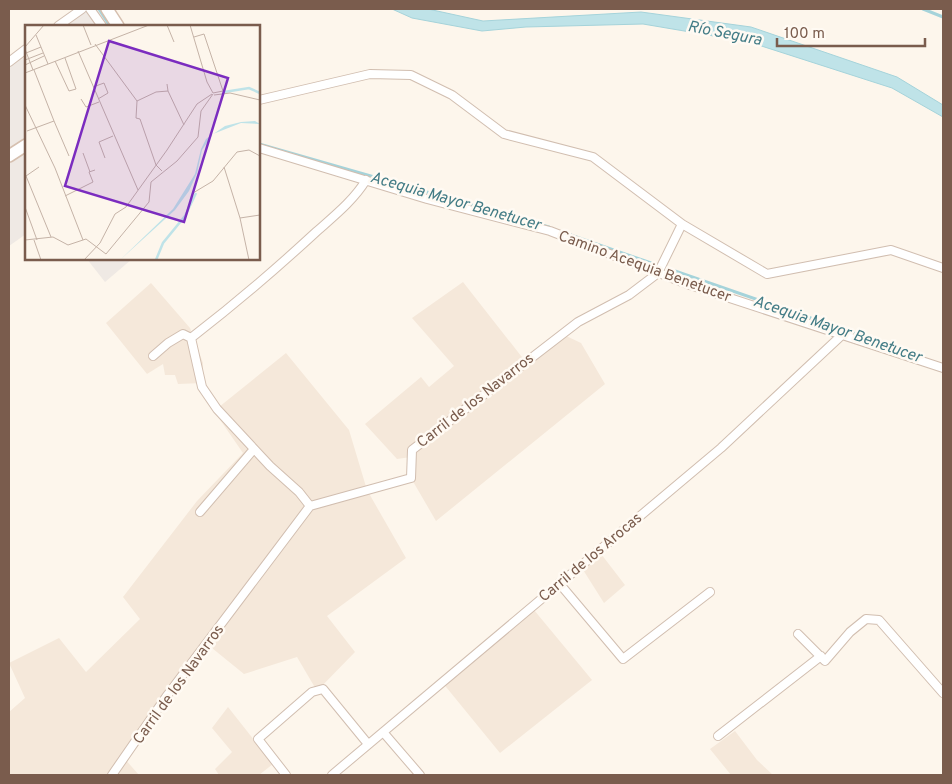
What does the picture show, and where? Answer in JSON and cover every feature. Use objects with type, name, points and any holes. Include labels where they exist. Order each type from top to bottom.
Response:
[{"type":"street","points":[[59,25],[82,9]]},
{"type":"street","points":[[90,9],[101,25]]},
{"type":"street","points":[[107,9],[117,25]]},
{"type":"street","points":[[9,62],[25,50]]},
{"type":"street","points":[[260,100],[370,74],[411,75],[452,95],[504,134],[593,157],[682,224],[768,274],[892,250],[943,268]]},
{"type":"street","points":[[9,156],[25,146]]},
{"type":"street","name":"Camino Acequia Benetucer","points":[[260,148],[427,199],[550,231],[658,273],[943,368]]},
{"type":"street","points":[[191,338],[247,295],[296,251],[359,192],[366,180]]},
{"type":"street","name":"Carril de los Navarros","points":[[112,775],[166,697],[310,506],[411,478],[412,450],[578,322],[629,295],[658,273],[682,224]]},
{"type":"street","points":[[153,356],[168,343],[183,334],[191,338]]},
{"type":"street","name":"Carril de los Arocas","points":[[332,775],[559,582],[721,448],[843,334]]},
{"type":"street","points":[[191,338],[202,386],[217,409],[254,449],[299,492],[310,506]]},
{"type":"street","points":[[200,512],[254,449]]},
{"type":"street","points":[[559,582],[623,659],[710,592]]},
{"type":"street","points":[[798,634],[825,661],[850,632],[866,619],[879,620],[943,693]]},
{"type":"street","points":[[718,736],[821,656]]},
{"type":"street","points":[[286,775],[258,739],[312,692],[322,689],[368,744]]},
{"type":"street","points":[[383,732],[420,775]]},
{"type":"shaded area","points":[[82,9],[106,9],[114,25],[58,25]]},
{"type":"shaded area","points":[[25,49],[25,235],[9,246],[9,60]]},
{"type":"shaded area","points":[[88,260],[131,260],[105,282]]},
{"type":"shaded area","points":[[463,282],[525,361],[562,334],[581,343],[605,384],[436,521],[411,478],[411,457],[397,459],[365,424],[421,377],[429,387],[454,366],[412,318]]},
{"type":"shaded area","points":[[151,283],[190,328],[203,363],[203,383],[178,384],[175,375],[165,375],[163,364],[147,374],[106,323]]},
{"type":"shaded area","points":[[286,353],[349,430],[367,490],[406,558],[327,616],[355,652],[317,691],[297,657],[244,674],[207,644],[124,758],[139,775],[9,775],[9,712],[25,698],[9,663],[59,638],[86,672],[140,619],[123,597],[197,501],[243,453],[214,411]]},
{"type":"shaded area","points":[[598,550],[625,585],[604,603],[580,565]]},
{"type":"shaded area","points":[[534,610],[592,680],[500,753],[442,682]]},
{"type":"shaded area","points":[[228,707],[273,764],[259,775],[219,775],[215,769],[232,752],[212,728]]},
{"type":"shaded area","points":[[735,731],[757,760],[773,775],[731,775],[710,749]]},
{"type":"water","name":"Río Segura","points":[[392,9],[428,9],[483,21],[641,12],[751,27],[897,77],[943,105],[943,117],[892,88],[749,42],[643,24],[526,27],[482,31],[412,18]]},
{"type":"waterway","name":"Acequia Mayor Benetucer","points":[[99,9],[109,25]]},
{"type":"waterway","points":[[923,9],[943,17]]},
{"type":"waterway","name":"Acequia Mayor Benetucer","points":[[260,144],[549,227]]},
{"type":"waterway","name":"Acequia Mayor Benetucer","points":[[562,232],[651,263]]},
{"type":"waterway","name":"Acequia Mayor Benetucer","points":[[675,271],[917,355]]}]
